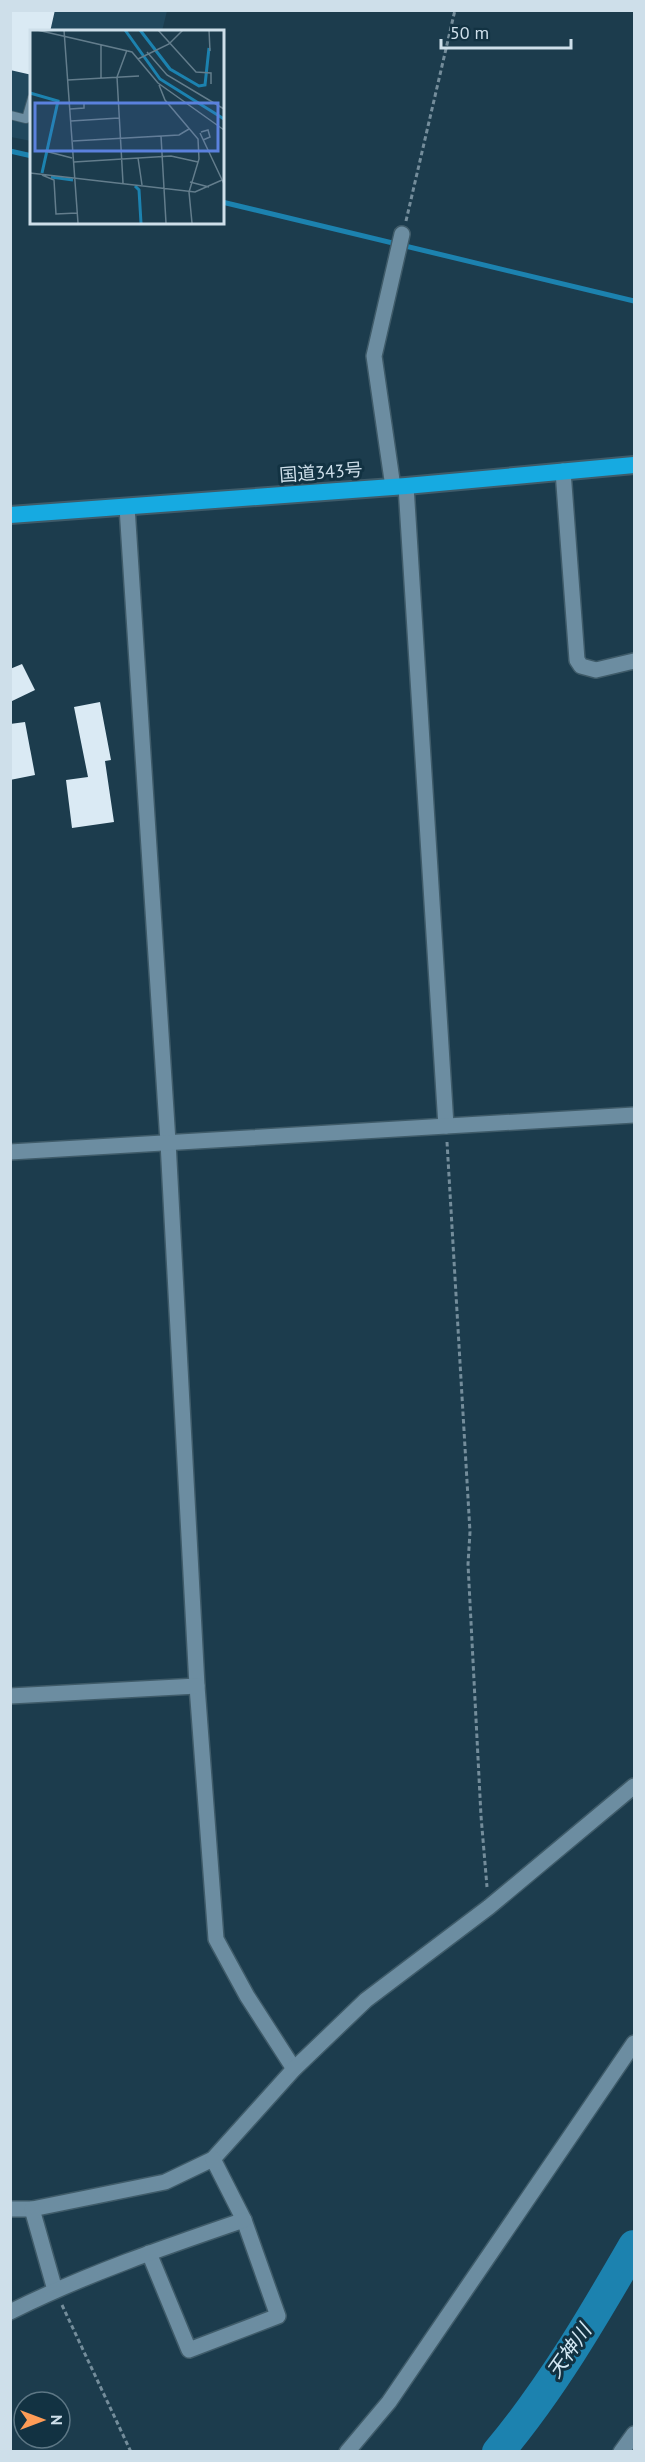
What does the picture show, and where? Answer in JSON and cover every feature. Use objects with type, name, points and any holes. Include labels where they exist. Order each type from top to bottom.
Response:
[{"type":"highway","name":"国道343号","points":[[10,515],[399,486],[634,465]]},
{"type":"street","points":[[402,234],[374,356],[399,486],[446,1126]]},
{"type":"street","points":[[563,471],[577,660],[581,666],[596,670],[634,661]]},
{"type":"street","points":[[127,507],[168,1142],[197,1686],[216,1939],[247,1996],[294,2070]]},
{"type":"street","points":[[10,1152],[634,1115]]},
{"type":"street","points":[[10,1696],[197,1686]]},
{"type":"street","points":[[10,2209],[32,2208],[165,2182],[213,2159],[294,2070],[366,2000],[489,1907],[634,1786]]},
{"type":"street","points":[[347,2451],[388,2402],[634,2043]]},
{"type":"street","points":[[149,2253],[189,2350],[278,2316],[244,2220],[213,2159]]},
{"type":"street","points":[[32,2208],[55,2290]]},
{"type":"street","points":[[10,2312],[55,2290],[149,2253],[244,2220]]},
{"type":"street","points":[[621,2451],[634,2434]]},
{"type":"lane","points":[[10,115],[26,119],[30,105]]},
{"type":"path","points":[[402,234],[455,10]]},
{"type":"path","points":[[446,1126],[470,1532],[468,1564],[481,1816],[489,1907]]},
{"type":"path","points":[[55,2290],[131,2451]]},
{"type":"shaded area","points":[[11,11],[167,11],[162,30],[30,30],[30,141],[11,137]]},
{"type":"building","points":[[10,10],[55,10],[50,30],[30,30],[30,75],[10,70]]},
{"type":"building","points":[[22,664],[35,690],[10,702],[10,669]]},
{"type":"building","points":[[100,702],[111,760],[105,761],[114,822],[72,828],[66,780],[88,777],[74,707]]},
{"type":"building","points":[[25,722],[35,775],[10,780],[10,724]]},
{"type":"waterway","points":[[10,151],[30,156]]},
{"type":"waterway","points":[[224,202],[634,301]]},
{"type":"waterway","name":"天神川","points":[[498,2452],[554,2378],[634,2246]]}]
